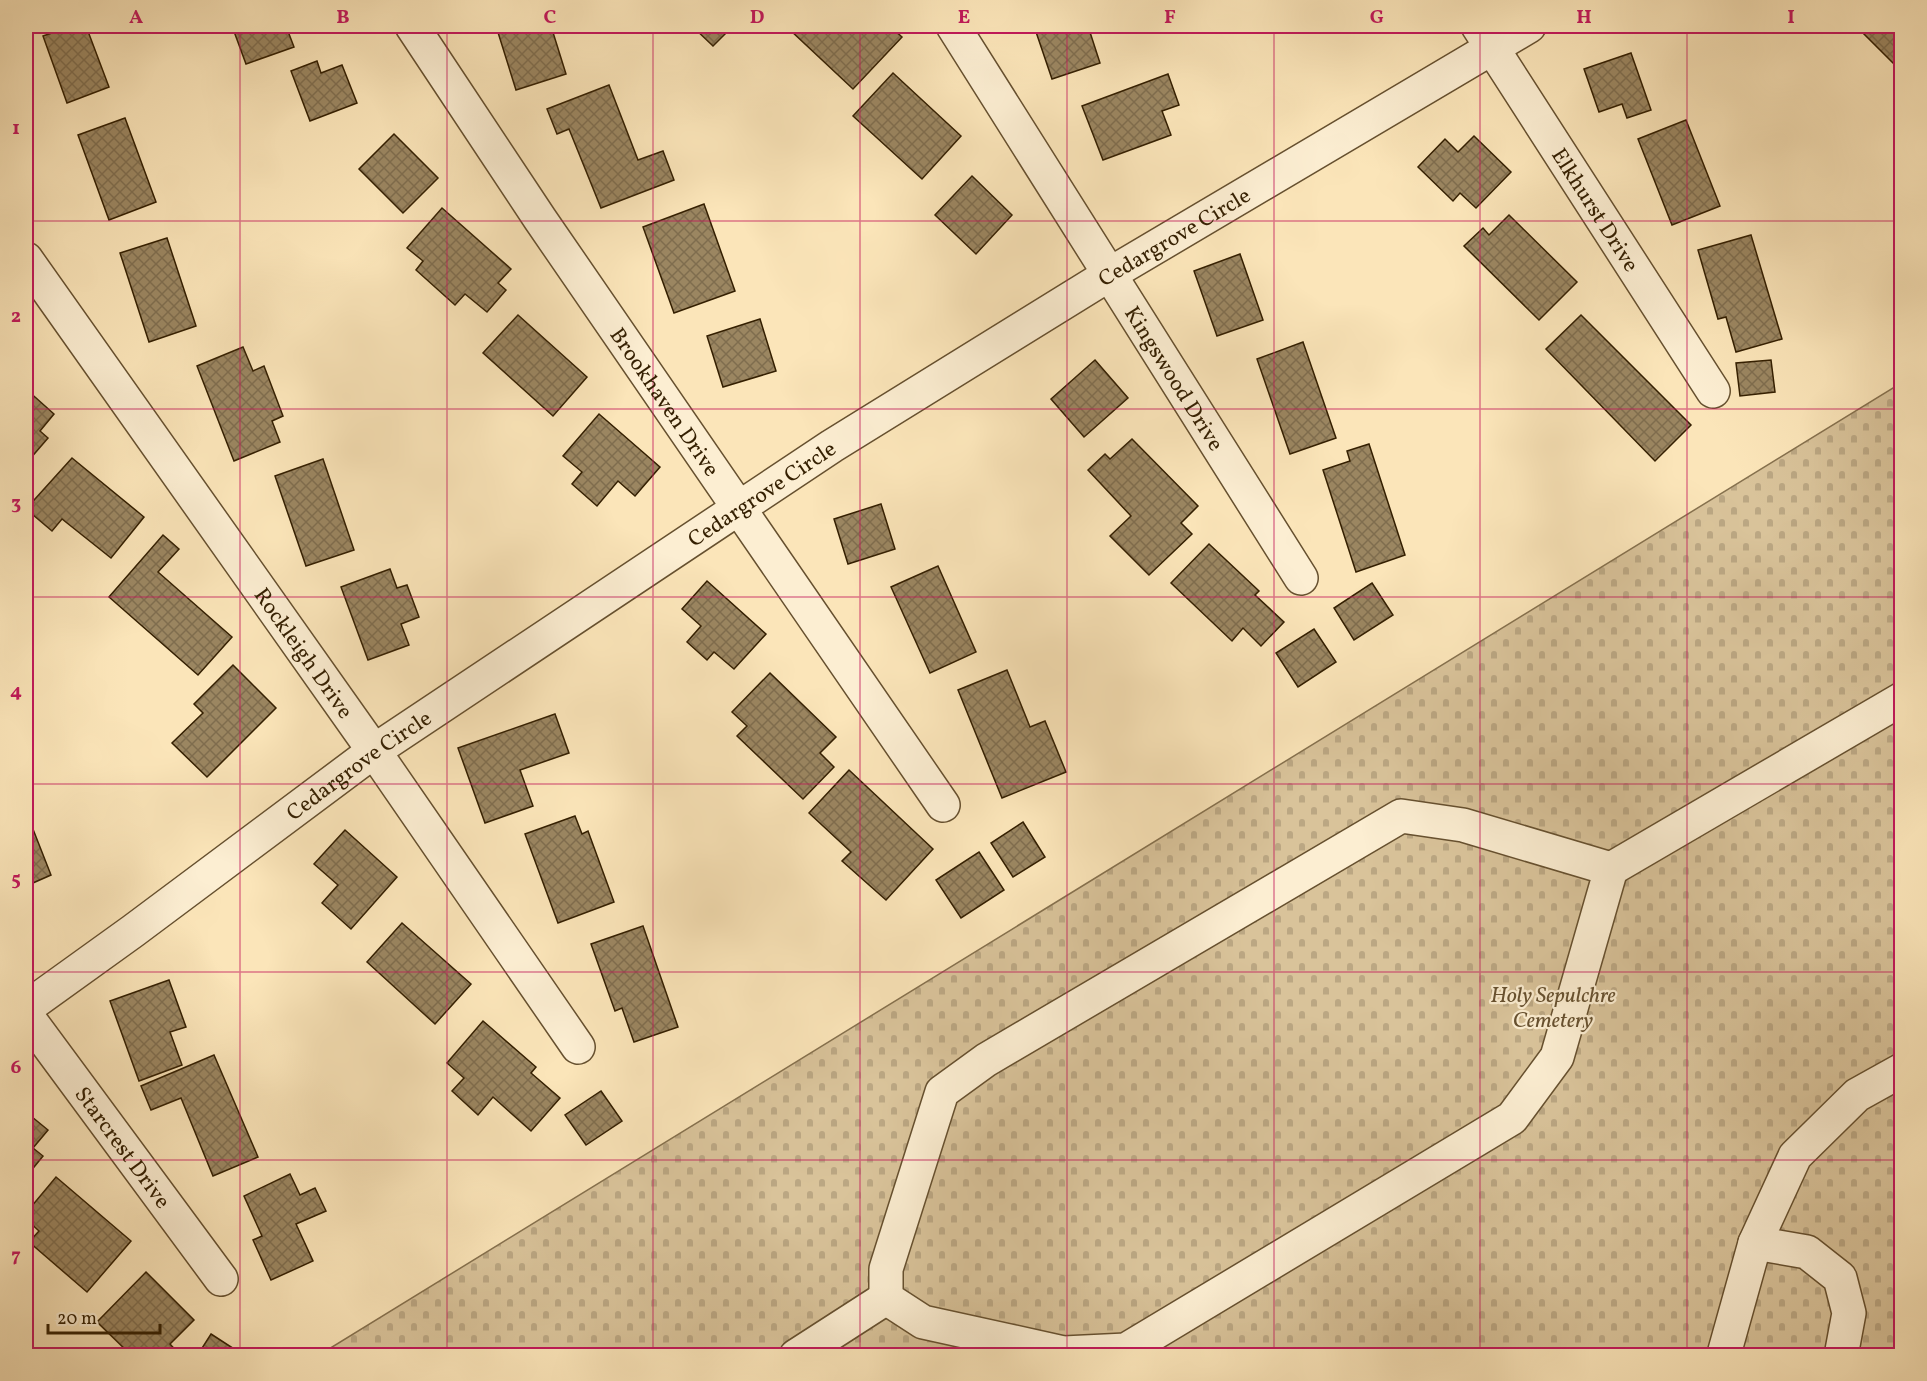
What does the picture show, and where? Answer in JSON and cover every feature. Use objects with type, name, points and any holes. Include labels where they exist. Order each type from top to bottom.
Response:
[{"type":"street","name":"Brookhaven Drive","points":[[412,26],[540,219],[943,805]]},
{"type":"street","name":"Kingswood Drive","points":[[953,26],[1301,578]]},
{"type":"street","name":"Cedargrove Circle","points":[[26,1008],[374,751],[832,446],[1110,274],[1485,36],[1529,26]]},
{"type":"street","name":"Elkhurst Drive","points":[[1485,36],[1713,391]]},
{"type":"street","name":"Rockleigh Drive","points":[[26,259],[374,751],[578,1047]]},
{"type":"street","points":[[886,1298],[923,1322],[1064,1353],[1126,1350],[1512,1118],[1557,1057],[1611,869],[1902,699]]},
{"type":"street","points":[[886,1298],[886,1269],[942,1092],[986,1060],[1401,816],[1463,825],[1611,869]]},
{"type":"street","name":"Starcrest Drive","points":[[26,1015],[220,1279]]},
{"type":"street","points":[[1726,1355],[1755,1243],[1795,1156],[1857,1095],[1902,1070]]},
{"type":"street","points":[[1755,1243],[1807,1252],[1840,1278],[1849,1313],[1841,1356]]},
{"type":"street","points":[[796,1356],[886,1298]]},
{"type":"green space","name":"Holy Sepulchre Cemetery","points":[[1901,383],[1901,1355],[319,1355]]},
{"type":"building","points":[[72,26],[86,26],[109,87],[67,103],[43,36]]},
{"type":"building","points":[[232,26],[286,26],[294,47],[246,64]]},
{"type":"building","points":[[496,26],[551,26],[566,74],[516,90]]},
{"type":"building","points":[[692,26],[733,26],[713,46]]},
{"type":"building","points":[[791,26],[890,26],[902,37],[853,89],[788,28]]},
{"type":"building","points":[[1034,26],[1088,26],[1100,63],[1052,79]]},
{"type":"building","points":[[1867,26],[1902,26],[1902,72],[1861,31]]},
{"type":"building","points":[[1631,53],[1651,110],[1627,118],[1622,104],[1599,112],[1584,69]]},
{"type":"building","points":[[317,61],[321,73],[342,65],[357,103],[310,121],[291,71]]},
{"type":"building","points":[[893,73],[961,136],[922,179],[853,116]]},
{"type":"building","points":[[1168,74],[1179,105],[1162,111],[1171,135],[1103,160],[1082,106]]},
{"type":"building","points":[[609,85],[638,160],[663,151],[674,180],[601,208],[569,129],[557,134],[547,109]]},
{"type":"building","points":[[125,118],[156,202],[109,220],[78,135]]},
{"type":"building","points":[[1686,120],[1720,206],[1672,225],[1638,139]]},
{"type":"building","points":[[394,134],[438,178],[403,213],[359,169]]},
{"type":"building","points":[[1474,136],[1511,172],[1476,208],[1460,193],[1453,201],[1418,167],[1445,139],[1458,152]]},
{"type":"building","points":[[972,176],[1012,215],[976,254],[935,215]]},
{"type":"building","points":[[704,204],[735,291],[674,313],[643,227]]},
{"type":"building","points":[[442,208],[511,269],[498,283],[506,290],[487,312],[465,294],[455,305],[416,270],[423,261],[407,248]]},
{"type":"building","points":[[1509,215],[1577,282],[1539,320],[1464,246],[1483,228],[1489,235]]},
{"type":"building","points":[[1751,235],[1782,339],[1736,352],[1726,317],[1718,319],[1698,250]]},
{"type":"building","points":[[167,238],[196,326],[149,342],[120,253]]},
{"type":"building","points":[[1240,254],[1263,320],[1217,336],[1194,271]]},
{"type":"building","points":[[518,315],[587,377],[553,416],[483,353]]},
{"type":"building","points":[[1581,315],[1691,425],[1655,461],[1546,349]]},
{"type":"building","points":[[760,319],[776,371],[723,387],[707,336]]},
{"type":"building","points":[[1303,342],[1336,438],[1290,454],[1257,359]]},
{"type":"building","points":[[243,347],[253,371],[264,366],[283,416],[272,421],[280,442],[234,461],[197,366]]},
{"type":"building","points":[[1095,360],[1128,398],[1084,437],[1051,399]]},
{"type":"building","points":[[1771,360],[1775,392],[1740,396],[1736,363]]},
{"type":"building","points":[[26,389],[54,414],[40,431],[48,438],[29,460],[26,456]]},
{"type":"building","points":[[599,414],[660,467],[635,496],[618,481],[597,506],[572,484],[582,472],[563,456]]},
{"type":"building","points":[[1132,439],[1198,506],[1181,523],[1192,534],[1149,575],[1110,536],[1131,516],[1088,470],[1105,454],[1110,459]]},
{"type":"building","points":[[1369,444],[1405,555],[1356,572],[1323,470],[1350,461],[1347,451]]},
{"type":"building","points":[[72,458],[144,517],[111,558],[62,519],[52,531],[26,509]]},
{"type":"building","points":[[323,459],[354,550],[306,566],[275,476]]},
{"type":"building","points":[[881,504],[895,549],[848,564],[834,519]]},
{"type":"building","points":[[163,535],[179,549],[158,572],[232,637],[198,675],[109,597]]},
{"type":"building","points":[[1209,544],[1259,591],[1255,595],[1284,622],[1261,646],[1243,628],[1232,641],[1171,583]]},
{"type":"building","points":[[938,566],[976,652],[930,673],[891,587]]},
{"type":"building","points":[[390,569],[397,588],[407,585],[419,617],[401,624],[409,645],[368,660],[341,587]]},
{"type":"building","points":[[707,581],[766,634],[734,669],[714,652],[707,660],[687,642],[701,626],[682,609]]},
{"type":"building","points":[[1372,583],[1393,615],[1354,640],[1334,608]]},
{"type":"building","points":[[1314,629],[1336,662],[1298,687],[1276,653]]},
{"type":"building","points":[[233,665],[276,708],[207,777],[172,743],[203,713],[194,704]]},
{"type":"building","points":[[1007,670],[1030,727],[1045,721],[1066,772],[1002,798],[958,690]]},
{"type":"building","points":[[770,673],[836,737],[820,753],[834,767],[803,799],[737,736],[747,726],[732,712]]},
{"type":"building","points":[[555,714],[569,753],[520,770],[533,806],[485,823],[458,748]]},
{"type":"building","points":[[849,770],[933,849],[886,900],[842,861],[851,852],[809,813]]},
{"type":"building","points":[[575,816],[582,834],[588,831],[614,902],[558,923],[525,834]]},
{"type":"building","points":[[29,819],[51,875],[26,886],[26,820]]},
{"type":"building","points":[[1023,822],[1045,857],[1013,877],[991,843]]},
{"type":"building","points":[[345,830],[397,877],[351,929],[322,903],[338,885],[314,864]]},
{"type":"building","points":[[979,852],[1004,890],[961,918],[936,880]]},
{"type":"building","points":[[402,923],[471,984],[435,1024],[367,962]]},
{"type":"building","points":[[643,926],[678,1027],[634,1042],[622,1008],[615,1011],[591,944]]},
{"type":"building","points":[[169,980],[186,1027],[170,1032],[182,1065],[139,1081],[110,1001]]},
{"type":"building","points":[[483,1021],[536,1067],[531,1073],[560,1098],[531,1131],[493,1097],[478,1115],[452,1091],[464,1078],[447,1063]]},
{"type":"building","points":[[214,1055],[258,1157],[213,1176],[181,1098],[151,1110],[141,1086]]},
{"type":"building","points":[[601,1091],[622,1121],[586,1145],[565,1115]]},
{"type":"building","points":[[26,1112],[48,1130],[33,1148],[43,1156],[26,1177]]},
{"type":"building","points":[[290,1174],[300,1195],[315,1188],[326,1211],[296,1224],[313,1261],[271,1280],[253,1240],[262,1236],[244,1196]]},
{"type":"building","points":[[56,1177],[131,1241],[87,1292],[29,1242],[39,1231],[26,1219],[26,1213]]},
{"type":"building","points":[[146,1272],[194,1320],[170,1344],[181,1356],[132,1356],[97,1322]]},
{"type":"building","points":[[211,1334],[245,1356],[197,1356]]}]
